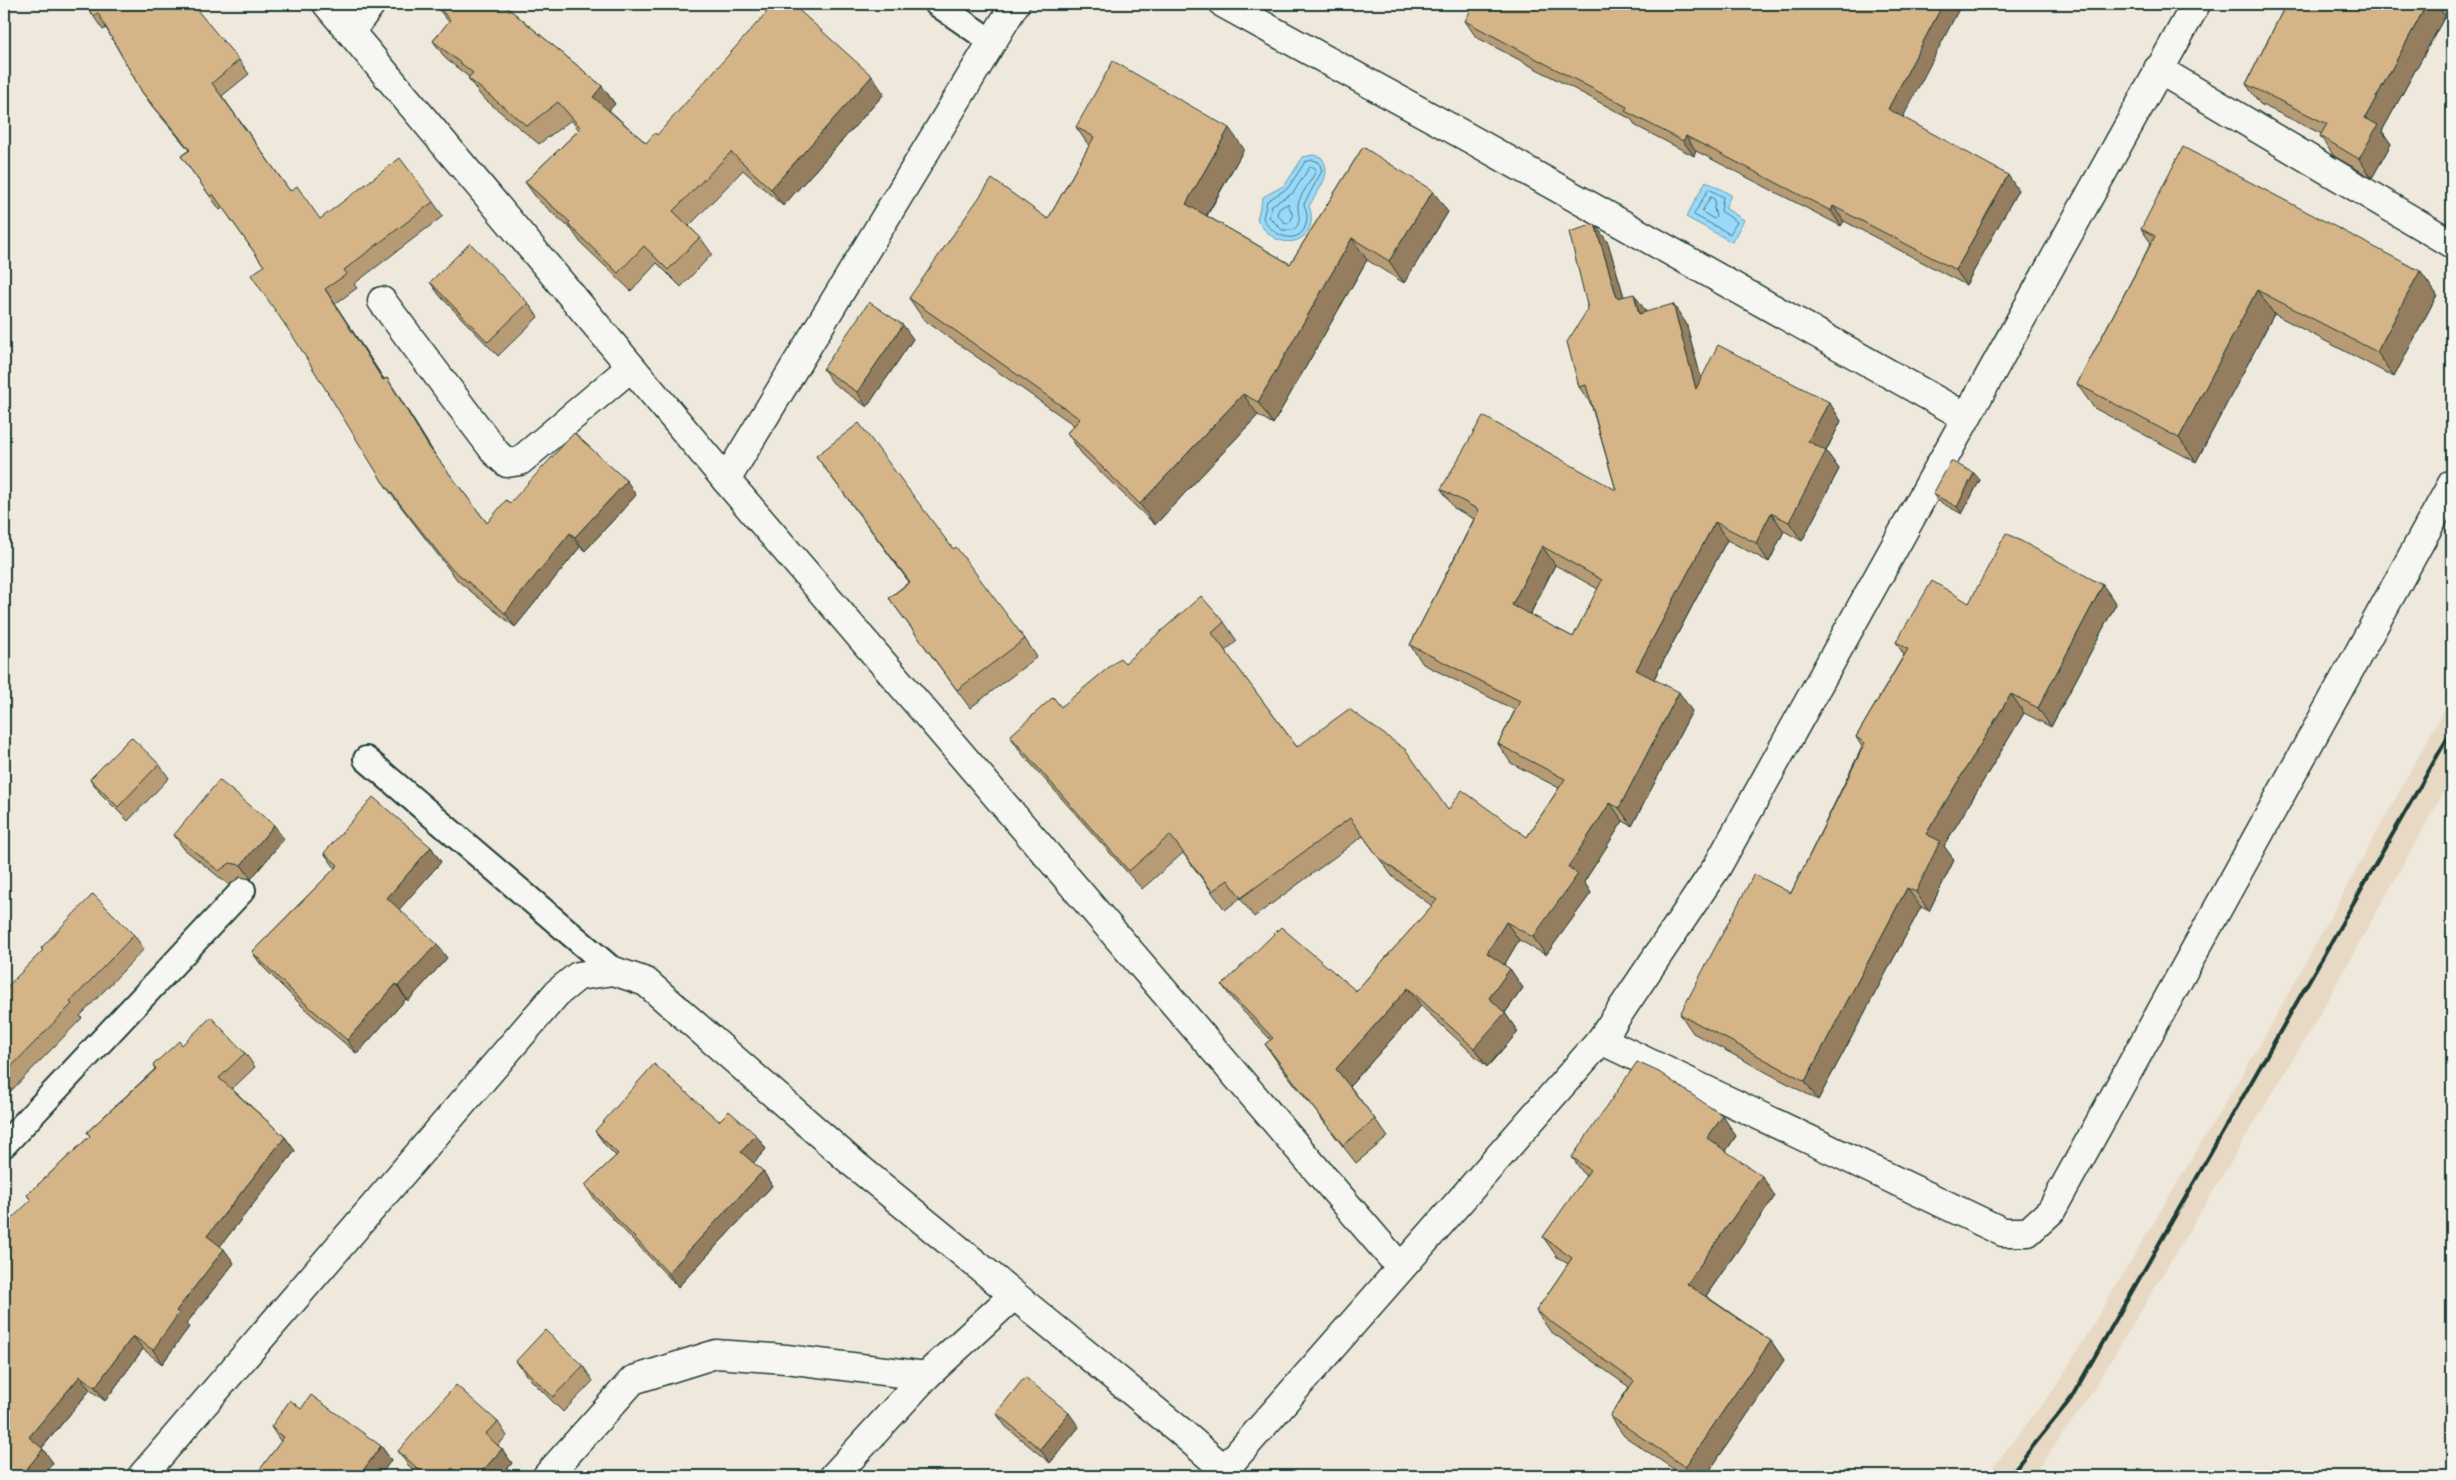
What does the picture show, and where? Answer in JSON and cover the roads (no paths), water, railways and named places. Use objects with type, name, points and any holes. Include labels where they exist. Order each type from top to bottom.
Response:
[{"type":"street","points":[[327,4],[726,480],[1400,1267]]},
{"type":"street","points":[[350,31],[371,4]]},
{"type":"street","points":[[726,480],[1015,4]]},
{"type":"street","points":[[1224,4],[1470,138],[1966,417]]},
{"type":"street","points":[[142,1476],[557,993],[578,976],[614,971],[646,982],[854,1164],[1229,1472],[1400,1267],[1601,1040],[1717,867],[2195,4]]},
{"type":"street","points":[[2158,69],[2452,244]]},
{"type":"street","points":[[382,300],[496,453],[507,464],[520,460],[631,367]]},
{"type":"street","points":[[1601,1040],[2003,1232],[2028,1232],[2051,1211],[2452,484]]},
{"type":"street","points":[[834,1476],[926,1376],[1013,1296]]},
{"type":"street","points":[[547,1476],[633,1380],[716,1354],[786,1359],[926,1376]]},
{"type":"lane","points":[[937,4],[992,42]]},
{"type":"lane","points":[[366,759],[614,971]]},
{"type":"lane","points":[[4,1145],[244,890]]},
{"type":"water","points":[[1313,155],[1321,157],[1325,163],[1326,170],[1323,182],[1309,206],[1311,218],[1309,229],[1304,236],[1296,241],[1286,242],[1266,231],[1257,219],[1263,197],[1285,185],[1303,157]]},
{"type":"water","points":[[1706,181],[1731,195],[1725,208],[1744,220],[1732,242],[1686,217]]},
{"type":"railway","points":[[2009,1476],[2070,1400],[2452,730]]}]
